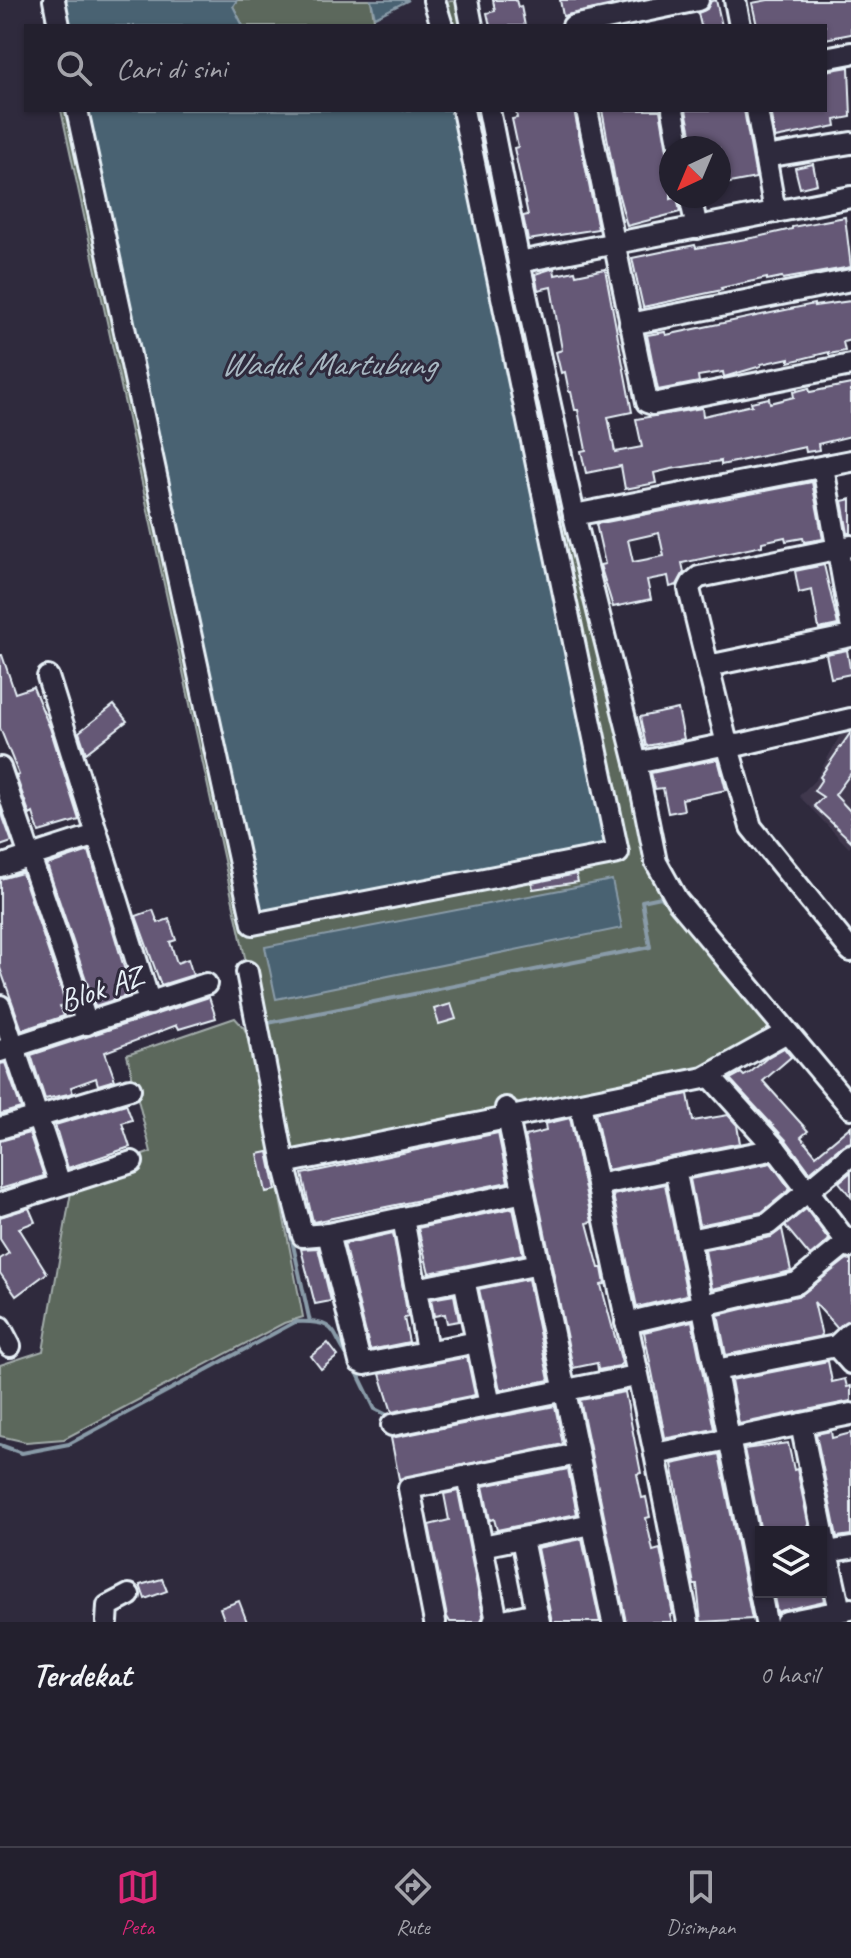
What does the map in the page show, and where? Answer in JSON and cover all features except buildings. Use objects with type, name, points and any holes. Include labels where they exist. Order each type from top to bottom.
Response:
[{"type":"street","points":[[54,0],[59,24]]},
{"type":"street","points":[[434,0],[441,24]]},
{"type":"street","points":[[467,0],[472,24]]},
{"type":"street","points":[[593,24],[654,18],[698,0]]},
{"type":"street","points":[[735,0],[740,24]]},
{"type":"street","points":[[827,58],[851,53]]},
{"type":"street","points":[[77,112],[253,924],[618,853],[463,112]]},
{"type":"street","points":[[489,112],[574,515],[636,763],[656,862],[677,900],[782,1035],[851,1108]]},
{"type":"street","points":[[587,112],[647,402],[653,404],[851,365]]},
{"type":"street","points":[[673,112],[678,136]]},
{"type":"street","points":[[757,112],[775,212]]},
{"type":"street","points":[[765,157],[851,143]]},
{"type":"street","points":[[519,262],[775,212],[850,203]]},
{"type":"street","points":[[693,208],[697,228]]},
{"type":"street","points":[[630,324],[851,280]]},
{"type":"street","points":[[574,515],[851,461]]},
{"type":"street","points":[[823,467],[845,547],[851,624]]},
{"type":"street","points":[[845,547],[699,577],[689,589],[751,827],[851,951]]},
{"type":"street","points":[[708,666],[851,636]]},
{"type":"street","points":[[48,677],[150,1004]]},
{"type":"street","points":[[636,763],[727,744],[739,745],[851,719]]},
{"type":"street","points":[[0,768],[87,1024]]},
{"type":"street","points":[[0,866],[96,835]]},
{"type":"street","points":[[247,972],[283,1159],[302,1234],[328,1234],[524,1192]]},
{"type":"street","name":"Blok AZ","points":[[7,1049],[206,984]]},
{"type":"street","points":[[0,1006],[7,1049],[37,1117],[60,1184]]},
{"type":"street","points":[[283,1159],[507,1113],[580,1104],[710,1076],[782,1035]]},
{"type":"street","points":[[626,1323],[797,1283],[850,1243],[806,1191],[776,1149],[710,1076]]},
{"type":"street","points":[[0,1128],[130,1089]]},
{"type":"street","points":[[580,1104],[688,1622]]},
{"type":"street","points":[[507,1113],[613,1622]]},
{"type":"street","points":[[597,1185],[776,1149]]},
{"type":"street","points":[[689,1240],[768,1224],[851,1155]]},
{"type":"street","points":[[0,1204],[132,1162]]},
{"type":"street","points":[[675,1169],[766,1622]]},
{"type":"street","points":[[403,1218],[427,1350]]},
{"type":"street","points":[[328,1234],[360,1362],[365,1364],[477,1342]]},
{"type":"street","points":[[416,1289],[539,1264]]},
{"type":"street","points":[[464,1279],[490,1405]]},
{"type":"street","points":[[0,1327],[10,1346]]},
{"type":"street","points":[[716,1370],[844,1339],[851,1363]]},
{"type":"street","points":[[392,1425],[636,1376]]},
{"type":"street","points":[[655,1454],[851,1414]]},
{"type":"street","points":[[801,1424],[822,1526]]},
{"type":"street","points":[[435,1622],[409,1488],[578,1454]]},
{"type":"street","points":[[468,1476],[495,1622],[538,1618],[522,1539]]},
{"type":"street","points":[[482,1546],[592,1524]]},
{"type":"street","points":[[786,1622],[845,1610],[827,1552],[851,1548]]},
{"type":"street","points":[[107,1622],[108,1606],[129,1595]]},
{"type":"shaded area","points":[[851,727],[849,848],[799,796],[816,779],[844,728]]},
{"type":"green space","points":[[237,0],[371,0],[375,24],[242,24],[233,6]]},
{"type":"green space","points":[[463,0],[469,24],[439,24],[442,2]]},
{"type":"green space","points":[[61,112],[84,112],[258,915],[607,845],[460,112],[487,112],[659,886],[785,1038],[716,1080],[289,1160]]},
{"type":"green space","points":[[235,1018],[249,1038],[303,1317],[284,1323],[64,1439],[26,1442],[0,1436],[0,1365],[43,1351],[73,1181],[151,1152],[127,1055]]},
{"type":"water","points":[[63,0],[237,0],[233,6],[242,24],[69,24]]},
{"type":"water","points":[[371,0],[409,0],[375,17]]},
{"type":"water","name":"Waduk Martubung","points":[[89,112],[459,112],[607,845],[258,915]]},
{"type":"water","points":[[612,880],[622,928],[276,999],[265,947]]},
{"type":"waterway","points":[[263,1024],[650,947],[642,901],[661,897],[705,949]]},
{"type":"waterway","points":[[282,1195],[310,1322]]},
{"type":"waterway","points":[[0,1445],[22,1453],[69,1444],[295,1322],[328,1326],[352,1362]]},
{"type":"waterway","points":[[356,1370],[375,1409],[387,1415]]}]
